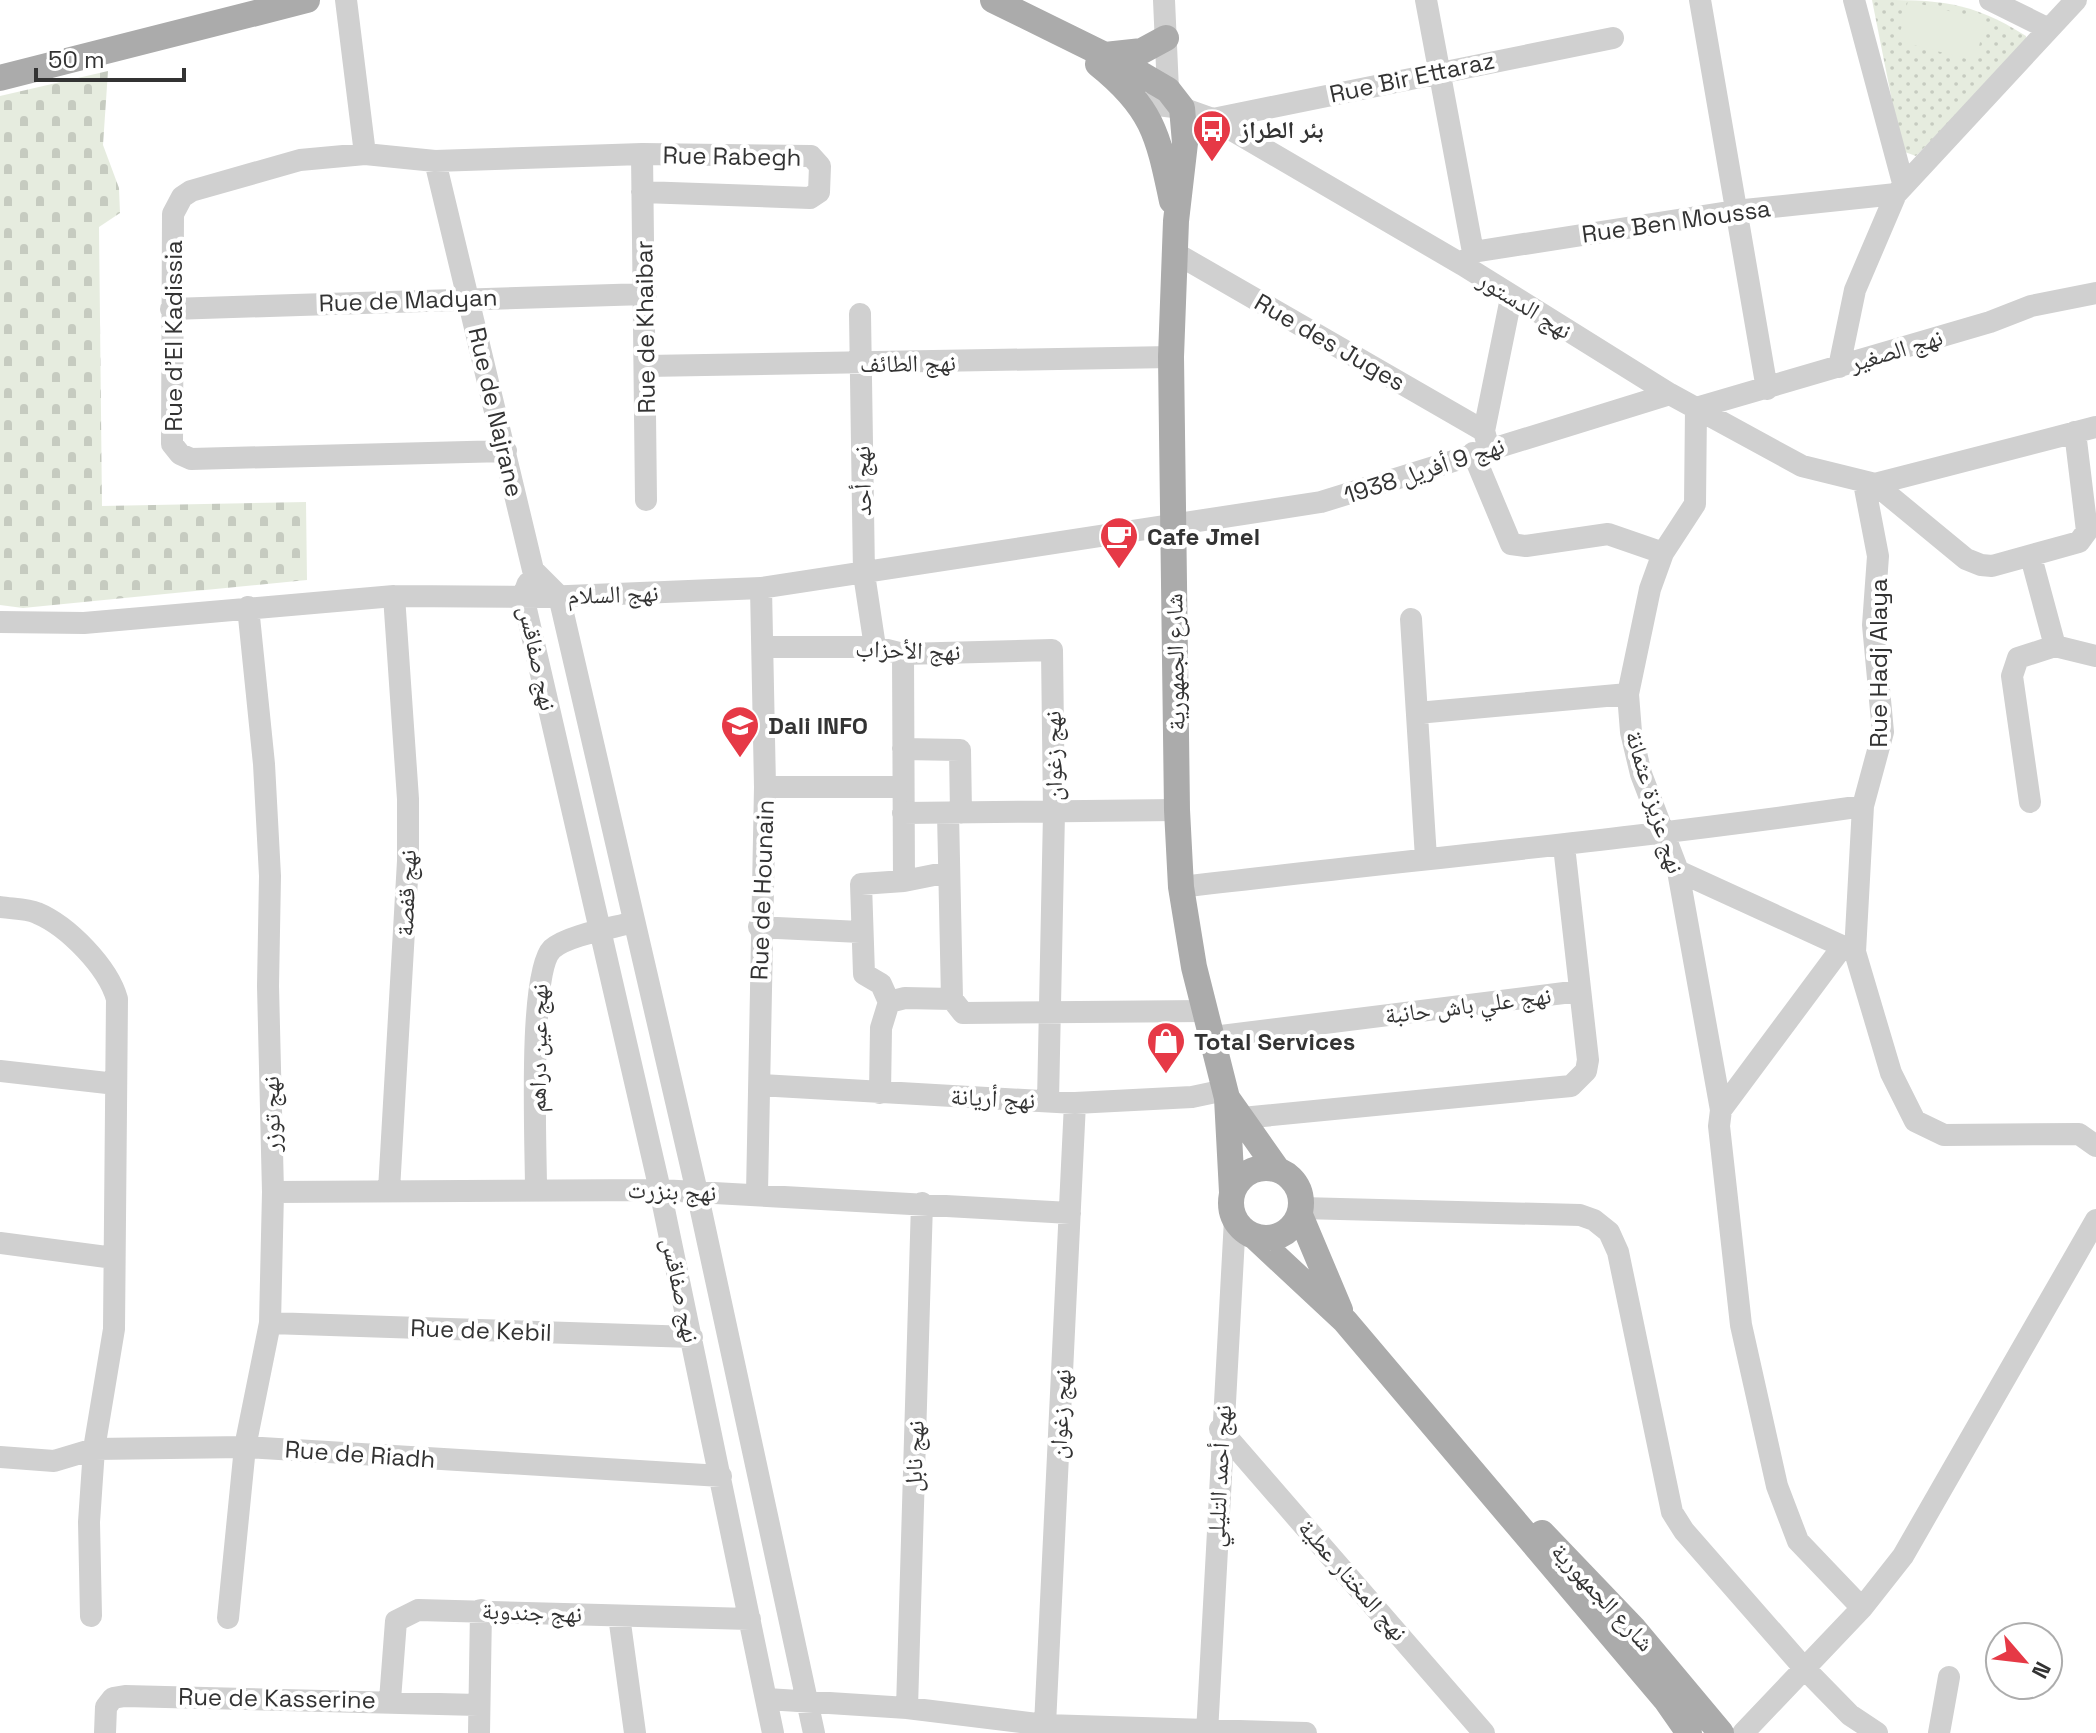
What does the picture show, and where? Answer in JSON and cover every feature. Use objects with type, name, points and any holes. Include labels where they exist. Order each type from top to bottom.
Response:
[{"type":"main road","points":[[0,78],[307,0]]},
{"type":"main road","points":[[993,0],[1104,55],[1175,99],[1185,143],[1176,221]]},
{"type":"main road","points":[[1104,55],[1142,51],[1166,38]]},
{"type":"main road","points":[[1068,39],[1141,103],[1158,143],[1176,221]]},
{"type":"main road","name":"شارع الجمهورية","points":[[1176,221],[1171,357],[1177,810],[1181,887],[1205,1011],[1231,1102]]},
{"type":"main road","points":[[1231,1102],[1277,1169],[1293,1180],[1302,1198],[1300,1212],[1286,1232],[1266,1239],[1255,1237]]},
{"type":"main road","points":[[1231,1102],[1235,1219],[1345,1321],[1602,1625],[1689,1733]]},
{"type":"main road","points":[[1232,1192],[1245,1174],[1255,1169],[1277,1169]]},
{"type":"main road","points":[[1300,1212],[1345,1321]]},
{"type":"main road","name":"شارع الجمهورية","points":[[1473,1473],[1565,1553],[1721,1733]]},
{"type":"street","points":[[346,0],[365,154]]},
{"type":"street","points":[[1164,0],[1175,99]]},
{"type":"street","points":[[1426,0],[1468,259]]},
{"type":"street","points":[[1700,0],[1767,389]]},
{"type":"street","points":[[1854,0],[1899,189]]},
{"type":"street","points":[[1990,0],[2049,29]]},
{"type":"street","points":[[1839,367],[1855,290],[1899,189],[1992,95],[2076,0]]},
{"type":"street","name":"Rue Bir Ettaraz","points":[[1213,119],[1437,71],[1613,38]]},
{"type":"street","name":"نهج الدستور","points":[[1141,103],[1175,99],[1468,259],[1511,298],[1785,459],[1870,484]]},
{"type":"street","name":"Rue d'El Kadissia","points":[[435,161],[365,154],[300,160],[191,191],[182,197],[173,214],[172,444],[180,454],[191,459],[506,451]]},
{"type":"street","name":"Rue Rabegh","points":[[435,161],[642,154],[811,156],[820,166],[819,192],[810,198],[642,192]]},
{"type":"street","name":"Rue de Khaibar","points":[[642,154],[646,500]]},
{"type":"street","name":"Rue de Najrane","points":[[435,161],[533,570]]},
{"type":"street","name":"Rue Ben Moussa","points":[[1468,259],[1735,211],[1899,189]]},
{"type":"street","name":"Rue des Juges","points":[[1177,254],[1482,444]]},
{"type":"street","name":"نهج الصغير","points":[[1696,408],[1767,389],[2031,306],[2096,293]]},
{"type":"street","name":"Rue de Madyan","points":[[171,309],[468,297],[646,294]]},
{"type":"street","points":[[1511,298],[1482,444],[1511,544],[1526,546],[1608,534],[1663,553]]},
{"type":"street","name":"نهج أحد","points":[[860,314],[864,574],[875,647]]},
{"type":"street","name":"نهج الطائف","points":[[646,366],[1171,357]]},
{"type":"street","name":"نهج 9 أفريل 1938","points":[[1173,523],[1333,500],[1482,444],[1670,394]]},
{"type":"street","name":"نهج عزيزة عثمانة","points":[[1696,408],[1695,504],[1663,553],[1638,637],[1628,694],[1631,732],[1641,774],[1678,871],[1721,1110],[1721,1156],[1741,1325],[1777,1486],[1798,1541],[1862,1608]]},
{"type":"street","points":[[2085,430],[2087,531],[2079,542],[1992,566],[1966,559],[1870,484],[2085,430]]},
{"type":"street","name":"Rue Hadj Alaya","points":[[1870,484],[1878,556],[1873,625],[1883,732],[1863,806],[1849,949],[1880,1043],[1915,1121],[1944,1135],[2079,1134],[2096,1146]]},
{"type":"street","name":"نهج السلام","points":[[0,622],[84,623],[394,596],[559,596],[761,588],[1173,523]]},
{"type":"street","points":[[2031,557],[2055,646]]},
{"type":"street","name":"نهج صفاقس","points":[[773,1733],[660,1190],[523,596],[533,570],[559,596],[697,1192],[814,1733]]},
{"type":"street","name":"Rue de Hounain","points":[[757,1193],[759,927],[765,787],[761,588]]},
{"type":"street","name":"نهج قفصة","points":[[389,1190],[404,980],[408,845],[394,596]]},
{"type":"street","name":"نهج توزر","points":[[228,1618],[245,1447],[270,1323],[273,1192],[268,986],[270,876],[264,764],[248,607]]},
{"type":"street","points":[[1411,619],[1426,858]]},
{"type":"street","points":[[2030,802],[2012,676],[2018,658],[2055,646],[2096,656]]},
{"type":"street","name":"نهج الأحزاب","points":[[764,647],[875,647],[903,654],[1052,650]]},
{"type":"street","name":"نهج زغوان","points":[[1048,1101],[1054,813],[1052,650]]},
{"type":"street","points":[[903,654],[904,881]]},
{"type":"street","points":[[1417,713],[1628,694]]},
{"type":"street","points":[[903,749],[960,750],[949,872],[952,999],[963,1013],[1205,1011]]},
{"type":"street","points":[[765,787],[903,787]]},
{"type":"street","points":[[1181,887],[1426,858],[1666,835],[1863,806]]},
{"type":"street","points":[[903,813],[1177,810]]},
{"type":"street","points":[[1564,846],[1580,991]]},
{"type":"street","points":[[1678,871],[1849,949],[1721,1110]]},
{"type":"street","points":[[880,1093],[881,1028],[889,1002],[881,984],[864,974],[864,937],[860,932],[861,884],[904,881],[949,872]]},
{"type":"street","points":[[0,907],[33,911],[63,928],[114,987],[117,999],[114,1329],[94,1449],[89,1522],[91,1616]]},
{"type":"street","name":"نهج عين دراهم","points":[[536,1189],[540,971],[552,949],[634,922]]},
{"type":"street","points":[[759,927],[860,932]]},
{"type":"street","name":"نهج علي باش حانبة","points":[[1213,1037],[1580,991]]},
{"type":"street","name":"نهج أريانة","points":[[760,1085],[1075,1103],[1192,1097],[1231,1102],[1571,1086],[1586,1071],[1588,1060],[1580,991]]},
{"type":"street","points":[[889,1002],[905,998],[952,999]]},
{"type":"street","points":[[0,1071],[116,1084]]},
{"type":"street","name":"نهج زغوان","points":[[1045,1725],[1075,1103]]},
{"type":"street","name":"نهج بنزرت","points":[[273,1192],[660,1190],[757,1193],[1070,1213]]},
{"type":"street","name":"نهج نابل","points":[[907,1708],[922,1203]]},
{"type":"street","points":[[1300,1212],[1580,1215],[1594,1220],[1609,1232],[1627,1288],[1672,1512],[1684,1531],[1804,1668],[1850,1715],[1877,1733]]},
{"type":"street","name":"نهج أحمد التليلي","points":[[1207,1733],[1220,1429],[1235,1219]]},
{"type":"street","points":[[1743,1733],[1862,1608],[1930,1513],[2096,1220]]},
{"type":"street","points":[[0,1243],[114,1258]]},
{"type":"street","name":"Rue de Kebil","points":[[270,1323],[692,1337]]},
{"type":"street","name":"نهج المختار عطية","points":[[1220,1429],[1484,1733]]},
{"type":"street","name":"Rue de Riadh","points":[[0,1457],[54,1461],[94,1449],[245,1447],[721,1476]]},
{"type":"street","name":"نهج جندوبة","points":[[390,1700],[394,1629],[400,1617],[418,1610],[750,1619]]},
{"type":"street","points":[[479,1733],[481,1610]]},
{"type":"street","points":[[619,1616],[635,1733]]},
{"type":"street","points":[[1939,1733],[1949,1677]]},
{"type":"street","name":"Rue de Kasserine","points":[[105,1733],[106,1707],[113,1698],[125,1696],[390,1700],[478,1705]]},
{"type":"street","points":[[767,1699],[907,1708],[1045,1725],[1207,1733],[1306,1733]]},
{"type":"green space","points":[[1872,0],[1952,4],[1987,15],[2026,36],[2026,42],[1916,156],[1902,151]]},
{"type":"green space","points":[[1908,1],[1986,20],[1975,61],[1898,41]]},
{"type":"green space","points":[[108,71],[103,145],[119,188],[120,213],[99,227],[102,506],[306,502],[307,580],[23,608],[0,605],[0,96]]},
{"type":"place","name":"بئر الطراز","points":[[1212,163]]},
{"type":"place","name":"Cafe Jmel","points":[[1119,570]]},
{"type":"place","name":"Dali INFO","points":[[740,759]]},
{"type":"place","name":"Total Services","points":[[1166,1075]]}]
